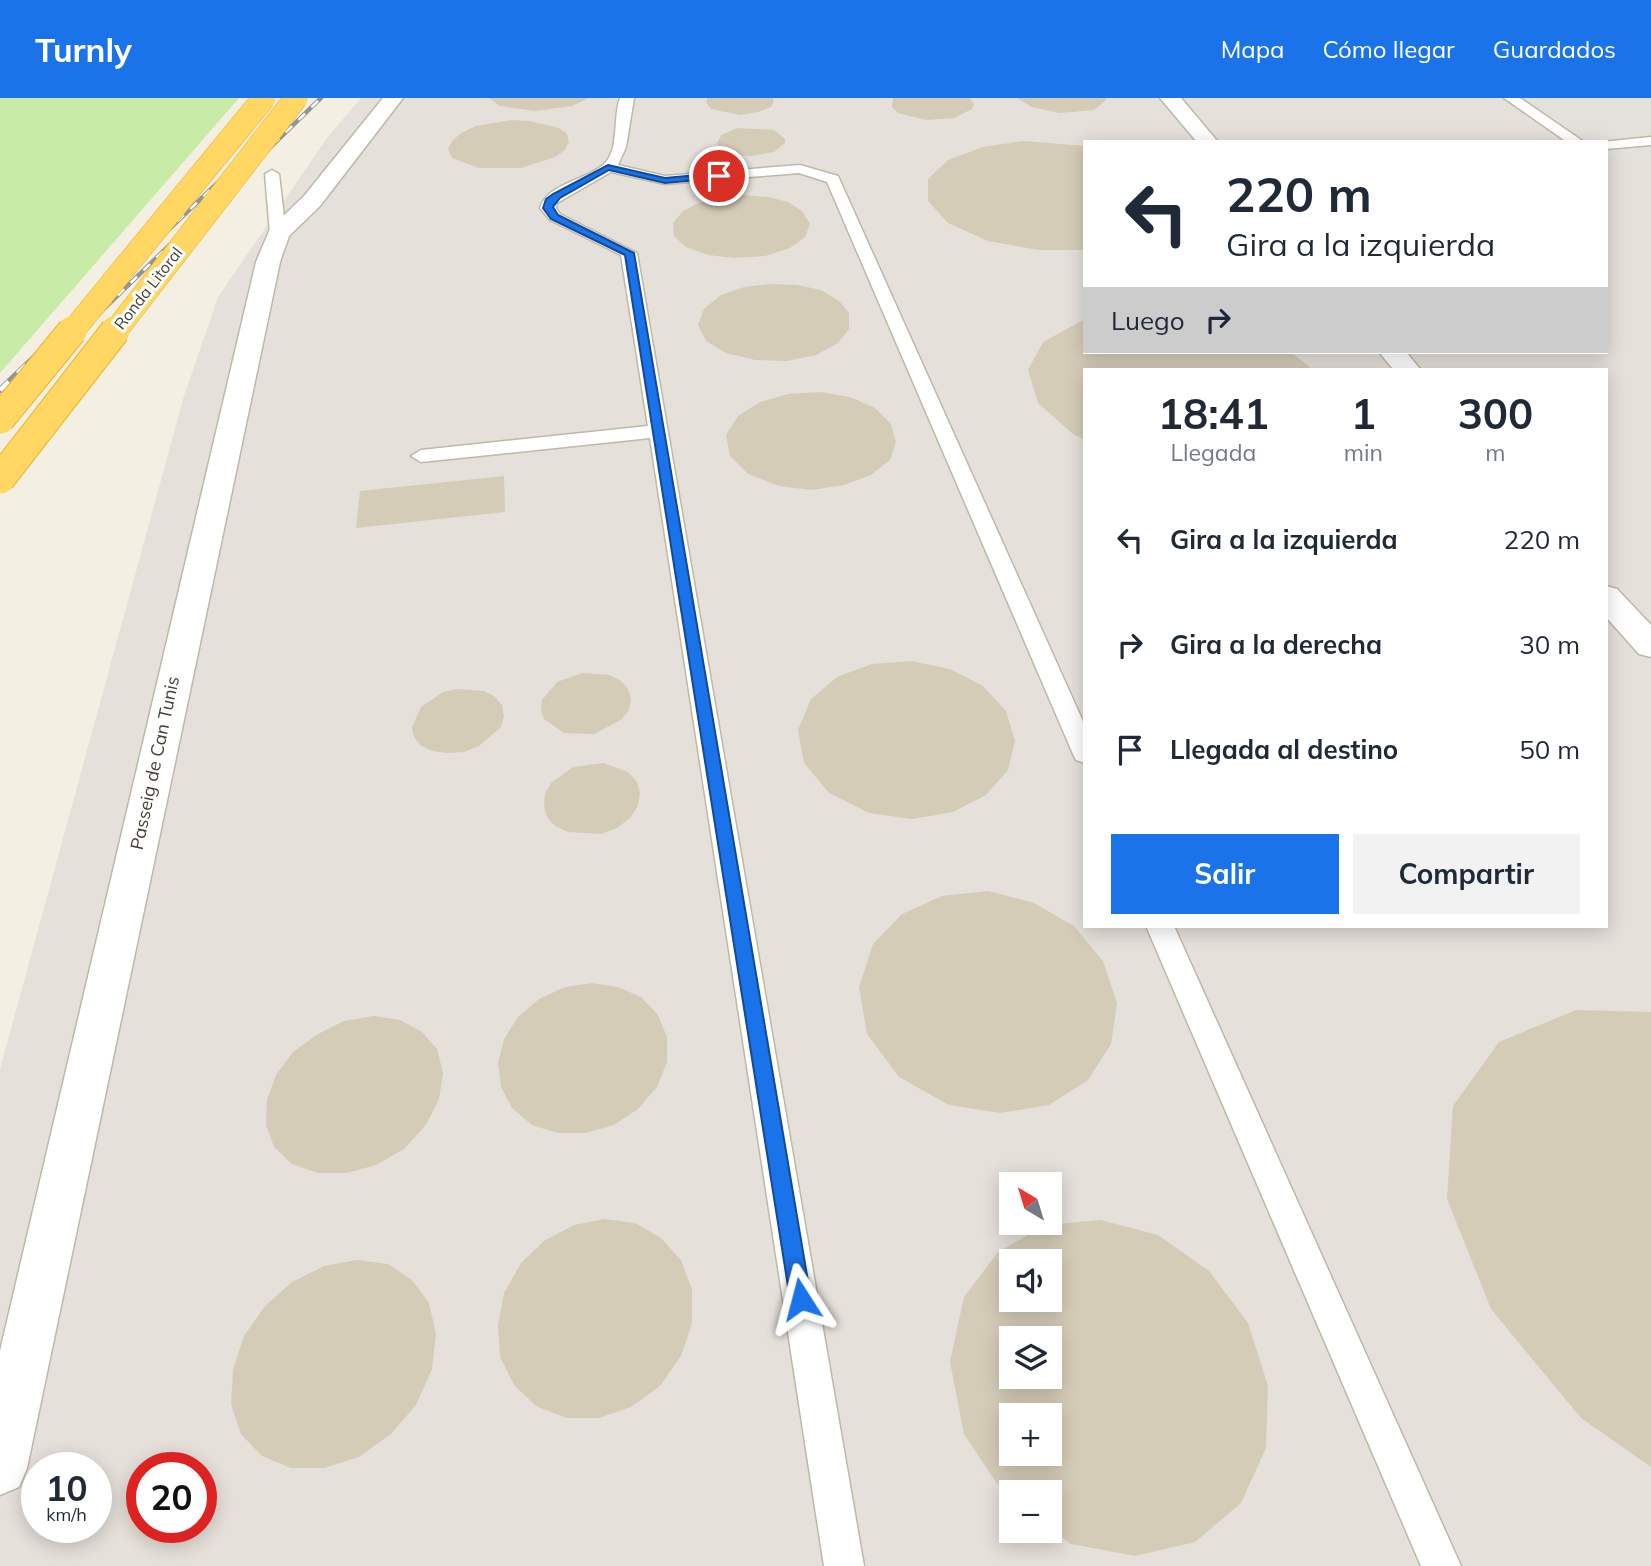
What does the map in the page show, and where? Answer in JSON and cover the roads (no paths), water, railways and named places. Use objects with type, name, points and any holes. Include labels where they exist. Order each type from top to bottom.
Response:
[{"type":"highway","name":"Ronda Litoral","points":[[0,419],[264,98]]},
{"type":"highway","name":"Ronda Litoral","points":[[0,479],[296,98]]},
{"type":"street","name":"Passeig de Can Tunis","points":[[0,1468],[260,292],[278,234],[312,201],[393,98]]},
{"type":"street","points":[[1170,98],[1206,140]]},
{"type":"street","points":[[1394,354],[1406,368]]},
{"type":"street","points":[[1608,598],[1651,646]]},
{"type":"lane","points":[[627,98],[620,120],[617,156],[608,167],[556,196],[550,201],[548,208],[555,217],[629,253],[844,1566]]},
{"type":"lane","points":[[1511,98],[1574,140]]},
{"type":"lane","points":[[1608,145],[1651,141]]},
{"type":"lane","points":[[608,167],[665,180],[800,169],[833,179],[1083,749]]},
{"type":"lane","points":[[272,174],[278,234]]},
{"type":"lane","points":[[421,456],[659,431]]},
{"type":"lane","points":[[1161,928],[1441,1566]]},
{"type":"railway","points":[[79,333],[321,98]]},
{"type":"railway","points":[[60,333],[249,153]]},
{"type":"railway","points":[[0,390],[62,331]]},
{"type":"railway","points":[[0,409],[80,331]]}]
